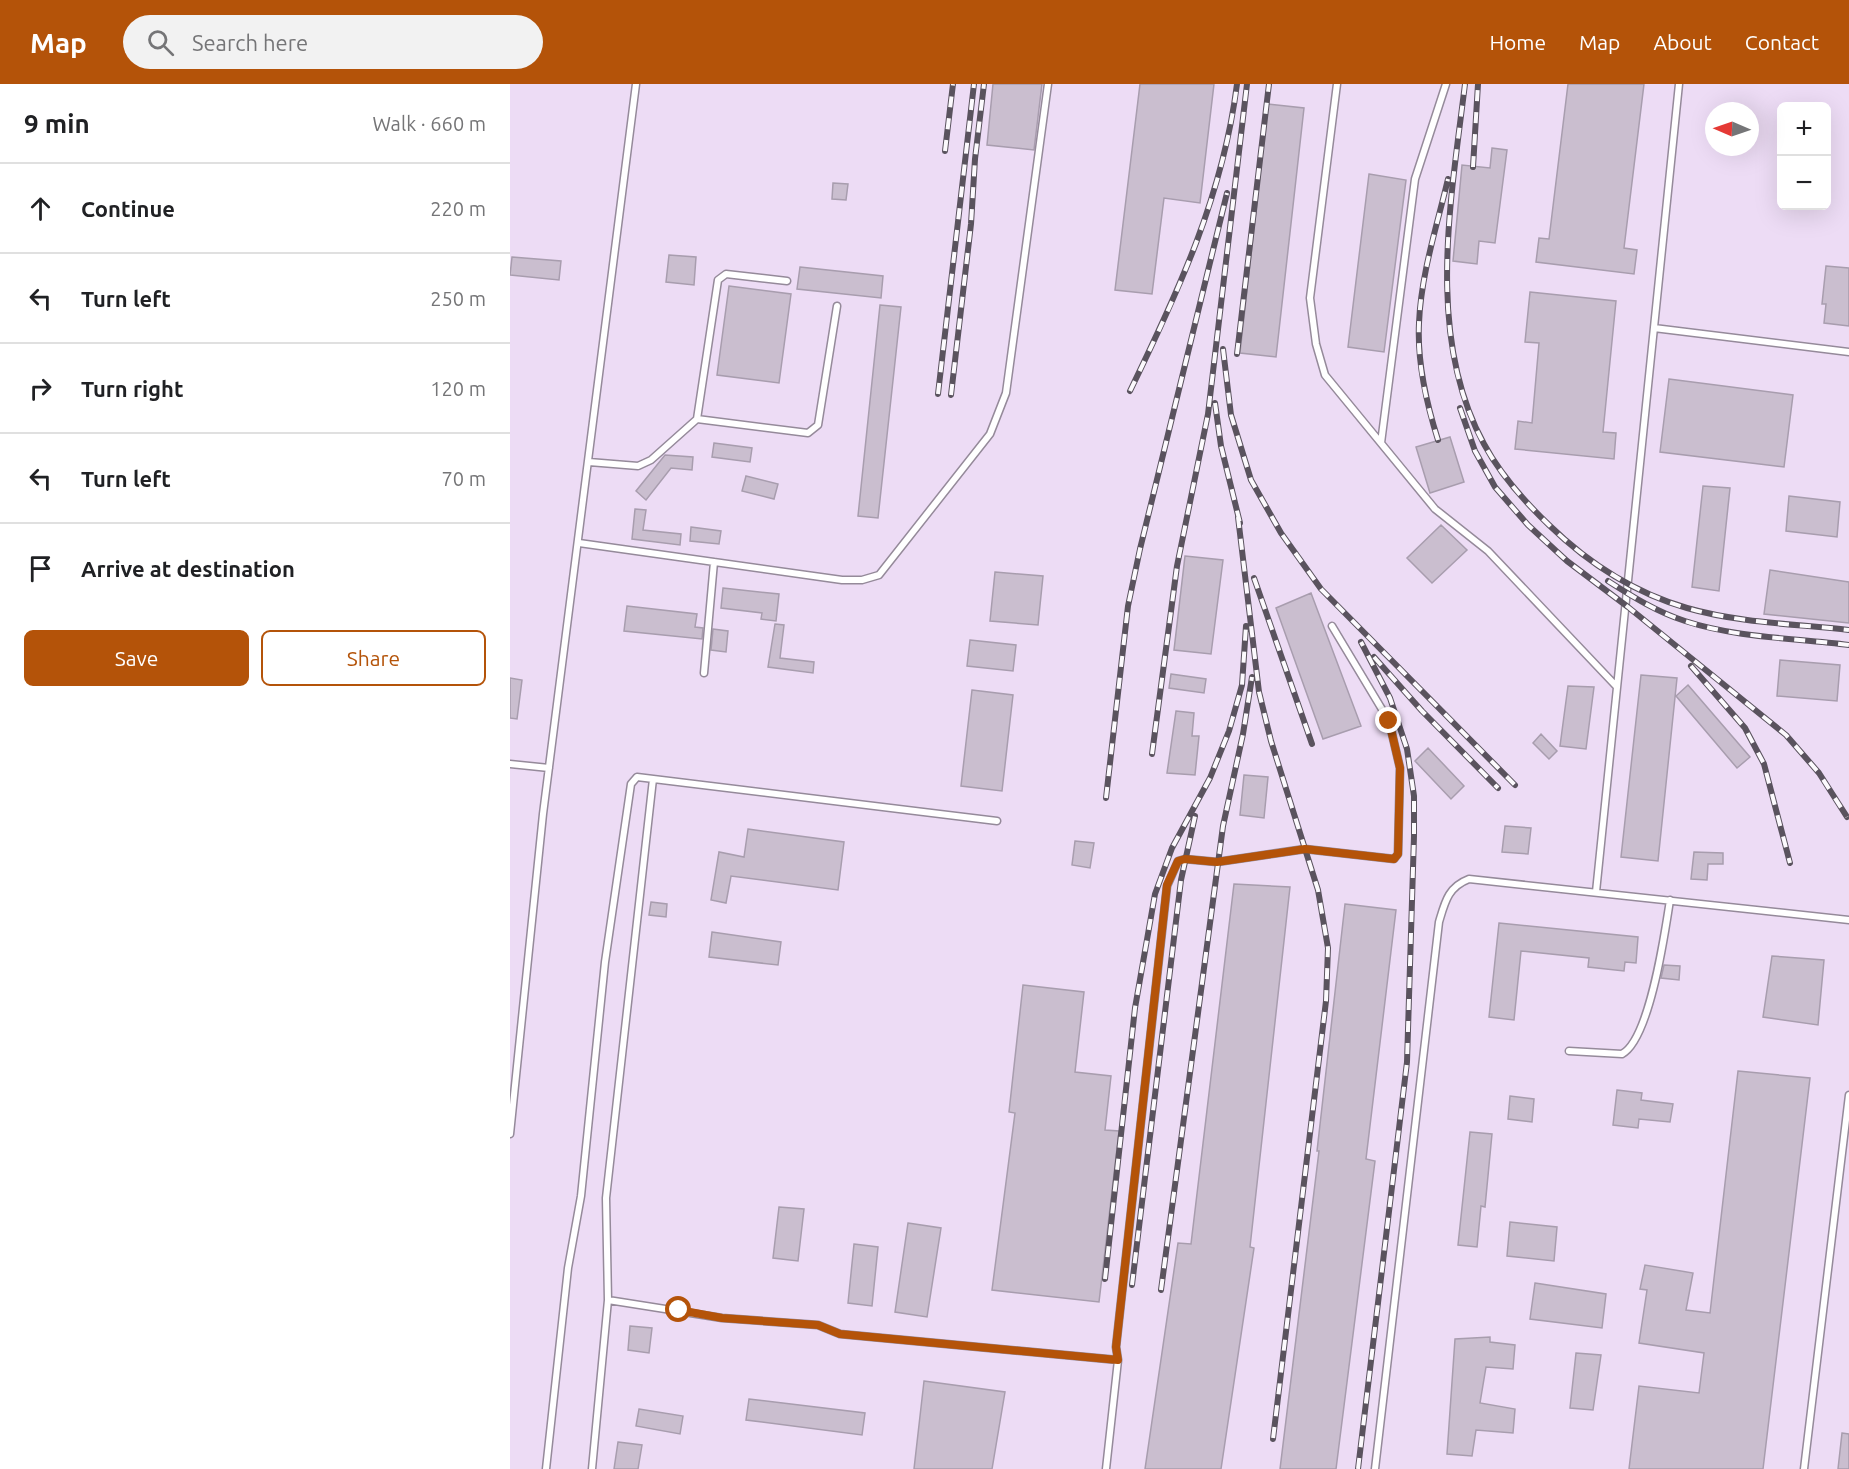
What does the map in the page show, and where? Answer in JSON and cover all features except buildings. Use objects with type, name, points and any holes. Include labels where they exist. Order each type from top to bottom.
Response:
[{"type":"lane","points":[[510,1134],[549,768],[590,462],[636,84]]},
{"type":"lane","points":[[579,543],[842,580],[862,580],[879,575],[990,434],[1006,393],[1048,84]]},
{"type":"lane","points":[[1337,84],[1310,297],[1316,344],[1325,375],[1435,509],[1488,551],[1617,687]]},
{"type":"lane","points":[[1381,443],[1415,179],[1446,84]]},
{"type":"lane","points":[[1596,892],[1679,84]]},
{"type":"lane","points":[[590,462],[638,466],[651,460],[697,419],[718,280],[726,274],[787,281]]},
{"type":"lane","points":[[697,419],[808,433],[818,425],[837,306]]},
{"type":"lane","points":[[1654,328],[1849,352]]},
{"type":"lane","points":[[704,673],[714,562]]},
{"type":"lane","points":[[1106,1469],[1118,1360],[1116,1347],[1124,1259],[1167,885],[1178,861],[1185,859],[1217,862],[1305,849],[1394,859],[1398,854],[1400,768],[1389,721],[1332,626]]},
{"type":"lane","points":[[510,764],[549,768]]},
{"type":"lane","points":[[546,1469],[568,1268],[581,1196],[605,962],[631,784],[637,777],[997,821]]},
{"type":"lane","points":[[592,1469],[608,1300],[606,1198],[653,779]]},
{"type":"lane","points":[[1375,1469],[1438,934],[1447,896],[1458,883],[1469,879],[1849,920]]},
{"type":"lane","points":[[1569,1051],[1622,1054],[1629,1050],[1645,1019],[1662,949],[1670,900]]},
{"type":"lane","points":[[1804,1469],[1849,1095]]},
{"type":"lane","points":[[608,1300],[722,1318],[818,1325],[840,1334],[1118,1360]]},
{"type":"shaded area","points":[[510,84],[1849,84],[1849,1469],[510,1469]]},
{"type":"railway","points":[[945,151],[953,84]]},
{"type":"railway","points":[[938,394],[974,84]]},
{"type":"railway","points":[[951,395],[971,224],[975,159],[984,84]]},
{"type":"railway","points":[[1130,391],[1181,280],[1210,204],[1221,165],[1237,84]]},
{"type":"railway","points":[[1152,754],[1177,566],[1208,414],[1247,84]]},
{"type":"railway","points":[[1237,354],[1269,84]]},
{"type":"railway","points":[[1465,84],[1449,220],[1448,313],[1454,358],[1466,402],[1484,444],[1505,477],[1564,539],[1596,564],[1649,594],[1687,608],[1727,617],[1849,630]]},
{"type":"railway","points":[[1473,167],[1478,84]]},
{"type":"railway","points":[[1438,440],[1423,382],[1419,353],[1419,323],[1426,268],[1448,179]]},
{"type":"railway","points":[[1106,798],[1128,606],[1227,193]]},
{"type":"railway","points":[[1223,349],[1231,415],[1251,480],[1281,533],[1321,589],[1515,785]]},
{"type":"railway","points":[[1215,403],[1221,446],[1240,523]]},
{"type":"railway","points":[[1460,408],[1475,451],[1495,487],[1528,525],[1567,561],[1628,607],[1786,735],[1819,773],[1847,817]]},
{"type":"railway","points":[[1238,517],[1259,692],[1271,741],[1318,890],[1328,948],[1326,1001],[1273,1439]]},
{"type":"railway","points":[[1254,578],[1312,744]]},
{"type":"railway","points":[[1608,581],[1655,609],[1705,627],[1746,634],[1849,645]]},
{"type":"railway","points":[[1105,1279],[1135,1008],[1155,894],[1172,848],[1210,778],[1229,731],[1242,685],[1246,626]]},
{"type":"railway","points":[[1358,1469],[1407,1062],[1414,836],[1414,796],[1407,749],[1390,698],[1361,642]]},
{"type":"railway","points":[[1374,657],[1422,711],[1498,788]]},
{"type":"railway","points":[[1691,666],[1745,728],[1764,764],[1790,863]]},
{"type":"railway","points":[[1161,1290],[1223,826],[1243,734],[1252,677]]},
{"type":"railway","points":[[1132,1285],[1181,880],[1195,816]]},
{"type":"route","points":[[679,1310],[722,1318],[818,1325],[840,1334],[1118,1360],[1116,1347],[1124,1259],[1167,885],[1172,873],[1178,861],[1185,859],[1217,862],[1305,849],[1394,859],[1398,854],[1400,768],[1389,721]]}]
